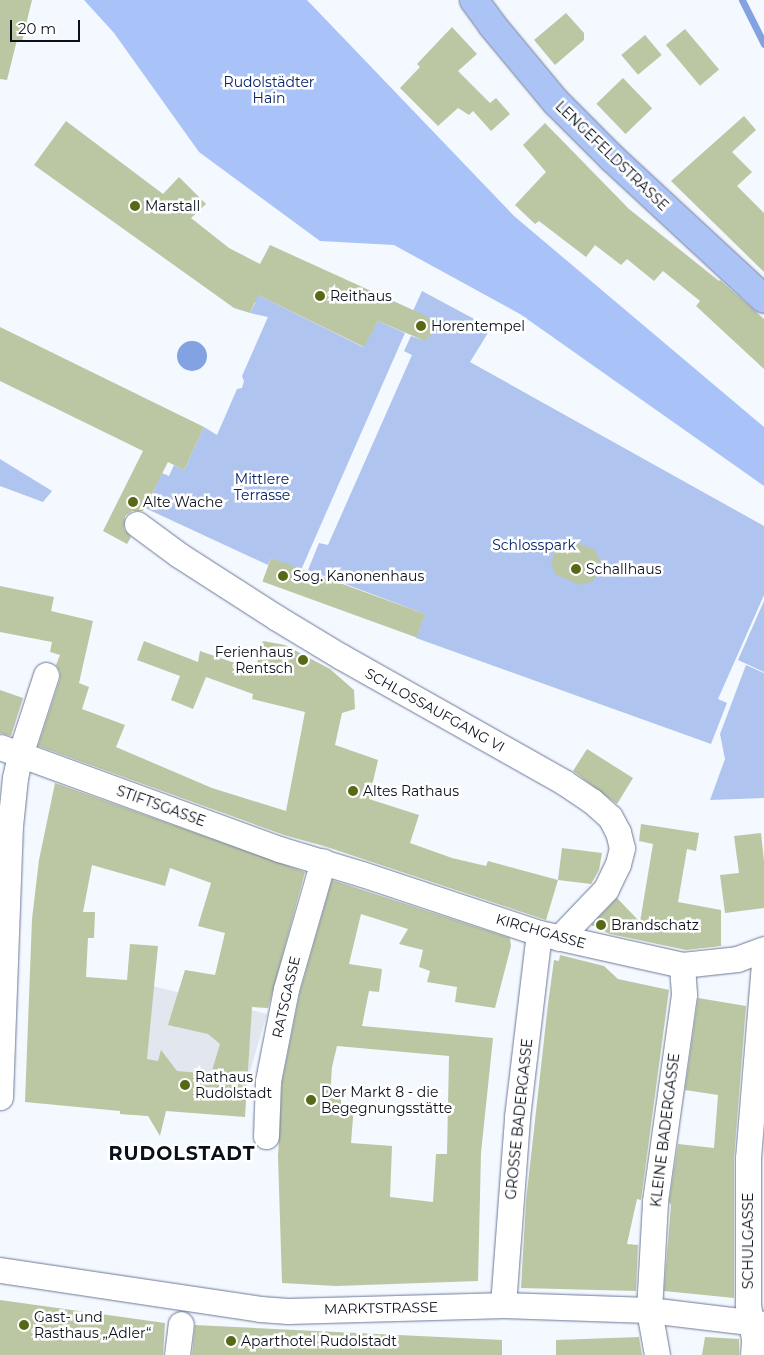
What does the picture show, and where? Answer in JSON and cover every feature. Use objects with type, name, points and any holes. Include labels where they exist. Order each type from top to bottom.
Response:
[{"type":"main road","name":"LENGEFELDSTRASSE","points":[[474,0],[492,25],[556,102],[612,158],[764,299]]},
{"type":"street","name":"SCHLOSSAUFGANG VI","points":[[137,524],[179,555],[277,618],[340,656],[565,783],[592,801],[610,817],[618,832],[622,848],[618,864],[606,889],[548,936]]},
{"type":"street","points":[[0,1097],[2,982],[10,826],[10,751],[46,675]]},
{"type":"street","name":"STIFTSGASSE","points":[[10,751],[279,850],[323,861]]},
{"type":"street","name":"KIRCHGASSE","points":[[323,861],[548,936],[682,965],[736,959],[764,949]]},
{"type":"street","name":"RATSGASSE","points":[[266,1136],[268,1081],[286,989],[323,861]]},
{"type":"street","name":"GROSSE BADERGASSE","points":[[503,1306],[518,1117],[548,936]]},
{"type":"street","name":"SCHULGASSE","points":[[754,1355],[758,1324],[748,1304],[748,1158],[764,964]]},
{"type":"street","name":"KLEINE BADERGASSE","points":[[657,1355],[649,1310],[654,1201],[684,994],[682,965]]},
{"type":"street","name":"MARKTSTRASSE","points":[[0,1270],[260,1309],[288,1311],[503,1306],[649,1310],[758,1324]]},
{"type":"street","points":[[177,1355],[181,1324]]},
{"type":"shaded area","points":[[192,341],[198,342],[206,350],[206,362],[198,370],[192,371],[186,370],[178,362],[177,356],[178,350],[186,342]]},
{"type":"shaded area","points":[[148,985],[267,1014],[247,1082],[150,1116],[120,1114],[122,1088]]},
{"type":"green space","name":"Rudolstädter Hain","points":[[84,0],[307,0],[514,216],[764,427],[764,486],[520,314],[394,245],[320,241],[199,152],[114,33]]},
{"type":"green space","name":"Schlosspark","points":[[422,291],[491,328],[470,362],[764,526],[764,595],[718,699],[727,703],[711,744],[416,638],[425,614],[308,570],[319,543],[328,545],[412,355],[404,351],[411,336],[423,340],[427,339],[433,331],[432,320],[413,311]]},
{"type":"green space","name":"Mittlere Terrasse","points":[[254,293],[363,347],[378,321],[405,333],[301,570],[271,558],[268,565],[145,508],[162,473],[169,476],[174,465],[184,470],[204,427],[217,435],[237,389],[242,388],[244,381],[242,376],[268,317],[250,313],[255,303]]},
{"type":"green space","points":[[0,459],[52,491],[43,502],[0,486]]},
{"type":"green space","points":[[764,601],[764,672],[738,660]]},
{"type":"green space","points":[[746,665],[764,673],[764,798],[710,800],[725,759],[720,734]]},
{"type":"building","points":[[0,0],[32,0],[22,41],[17,40],[7,80],[0,79]]},
{"type":"building","points":[[566,13],[584,33],[584,40],[555,65],[534,40]]},
{"type":"building","points":[[452,27],[477,54],[458,71],[490,103],[496,98],[510,114],[491,131],[473,111],[469,115],[458,108],[438,126],[400,88],[420,67],[417,64]]},
{"type":"building","points":[[685,29],[719,70],[700,86],[666,45]]},
{"type":"building","points":[[645,35],[662,55],[638,75],[621,55]]},
{"type":"building","points":[[623,78],[652,108],[626,134],[596,104]]},
{"type":"building","points":[[744,116],[756,130],[732,152],[752,172],[737,186],[764,213],[764,272],[671,181]]},
{"type":"building","points":[[66,121],[163,194],[179,177],[206,204],[191,218],[229,248],[260,264],[270,245],[424,315],[434,321],[431,335],[425,341],[378,321],[364,347],[258,295],[250,313],[234,308],[34,165]]},
{"type":"building","points":[[545,123],[629,209],[720,280],[764,319],[764,369],[696,306],[700,301],[663,271],[654,281],[627,259],[621,265],[595,245],[586,257],[539,221],[535,224],[515,205],[546,172],[523,145]]},
{"type":"building","points":[[0,327],[204,427],[184,470],[168,462],[143,511],[132,511],[125,516],[124,529],[131,537],[127,544],[103,531],[143,451],[0,381]]},
{"type":"building","name":"Schallhaus","points":[[571,541],[595,550],[601,563],[593,581],[580,585],[555,574],[551,562],[557,547]]},
{"type":"building","points":[[271,558],[425,614],[417,638],[262,581]]},
{"type":"building","points":[[0,586],[54,597],[51,611],[93,621],[79,683],[89,687],[82,709],[125,725],[116,747],[212,788],[286,811],[305,712],[252,699],[253,694],[206,677],[193,709],[171,700],[180,676],[137,660],[144,641],[198,662],[200,651],[255,670],[263,641],[285,645],[330,669],[354,690],[355,709],[342,713],[335,745],[378,760],[369,799],[419,815],[410,843],[452,858],[486,866],[488,861],[558,880],[546,920],[327,847],[284,835],[38,746],[60,679],[60,672],[56,665],[60,655],[50,652],[52,642],[0,632]]},
{"type":"building","points":[[0,690],[23,698],[11,736],[0,733]]},
{"type":"building","points":[[587,749],[633,778],[617,804],[573,771]]},
{"type":"building","points":[[55,783],[305,872],[268,1008],[252,1007],[245,1117],[166,1111],[160,1136],[148,1116],[120,1114],[120,1111],[25,1102],[32,919],[39,860]],"holes":[[[92,865],[165,886],[170,868],[211,883],[198,926],[225,933],[215,975],[185,970],[168,1025],[208,1034],[220,1044],[211,1074],[177,1071],[161,1050],[158,1061],[147,1059],[158,946],[130,944],[127,980],[86,977],[88,938],[94,938],[95,912],[83,912]]]},
{"type":"building","points":[[641,824],[699,833],[696,851],[687,849],[678,902],[721,910],[721,946],[686,950],[610,934],[591,925],[617,898],[640,922],[653,844],[639,841]]},
{"type":"building","points":[[761,833],[764,861],[764,908],[725,913],[720,875],[739,873],[734,836]]},
{"type":"building","points":[[562,848],[602,853],[599,870],[591,884],[558,880]]},
{"type":"building","points":[[332,880],[510,938],[511,946],[495,1008],[455,1002],[457,987],[427,982],[430,971],[419,967],[423,950],[399,944],[408,929],[361,914],[349,964],[382,969],[379,992],[369,991],[362,1026],[493,1038],[481,1153],[478,1281],[336,1286],[282,1283],[278,1156],[282,1082],[300,992]],"holes":[[[337,1046],[449,1056],[447,1154],[436,1154],[433,1202],[390,1197],[392,1146],[351,1143],[354,1105],[341,1104],[341,1099],[330,1098],[332,1067]]]},
{"type":"building","points":[[560,955],[604,966],[618,979],[669,990],[641,1200],[637,1199],[627,1244],[638,1245],[636,1291],[521,1288],[526,1201],[548,1004],[554,960],[559,961]]},
{"type":"building","points":[[698,998],[746,1006],[734,1158],[734,1298],[664,1291],[671,1205],[669,1202],[678,1144],[714,1148],[718,1095],[685,1090]]},
{"type":"building","points":[[0,1300],[165,1323],[163,1355],[0,1355]]},
{"type":"building","points":[[195,1325],[502,1340],[502,1355],[192,1355]]},
{"type":"building","points":[[639,1337],[642,1355],[556,1355],[556,1340]]},
{"type":"building","points":[[705,1337],[739,1339],[739,1355],[702,1355]]},
{"type":"waterway","points":[[742,0],[764,44]]},
{"type":"place","name":"Marstall","points":[[135,206]]},
{"type":"place","name":"Reithaus","points":[[320,296]]},
{"type":"place","name":"Horentempel","points":[[421,326]]},
{"type":"place","name":"Alte Wache","points":[[133,502]]},
{"type":"place","name":"Schallhaus","points":[[576,569]]},
{"type":"place","name":"Sog. Kanonenhaus","points":[[283,576]]},
{"type":"place","name":"Ferienhaus Rentsch","points":[[303,660]]},
{"type":"place","name":"Altes Rathaus","points":[[353,791]]},
{"type":"place","name":"Brandschatz","points":[[601,925]]},
{"type":"place","name":"Rathaus Rudolstadt","points":[[185,1085]]},
{"type":"place","name":"Der Markt 8 - die Begegnungsstätte","points":[[311,1100]]},
{"type":"place","name":"Gast- und Rasthaus „Adler“","points":[[24,1325]]},
{"type":"place","name":"Aparthotel Rudolstadt","points":[[231,1341]]},
{"type":"district","name":"RUDOLSTADT","points":[[182,1154]]}]
